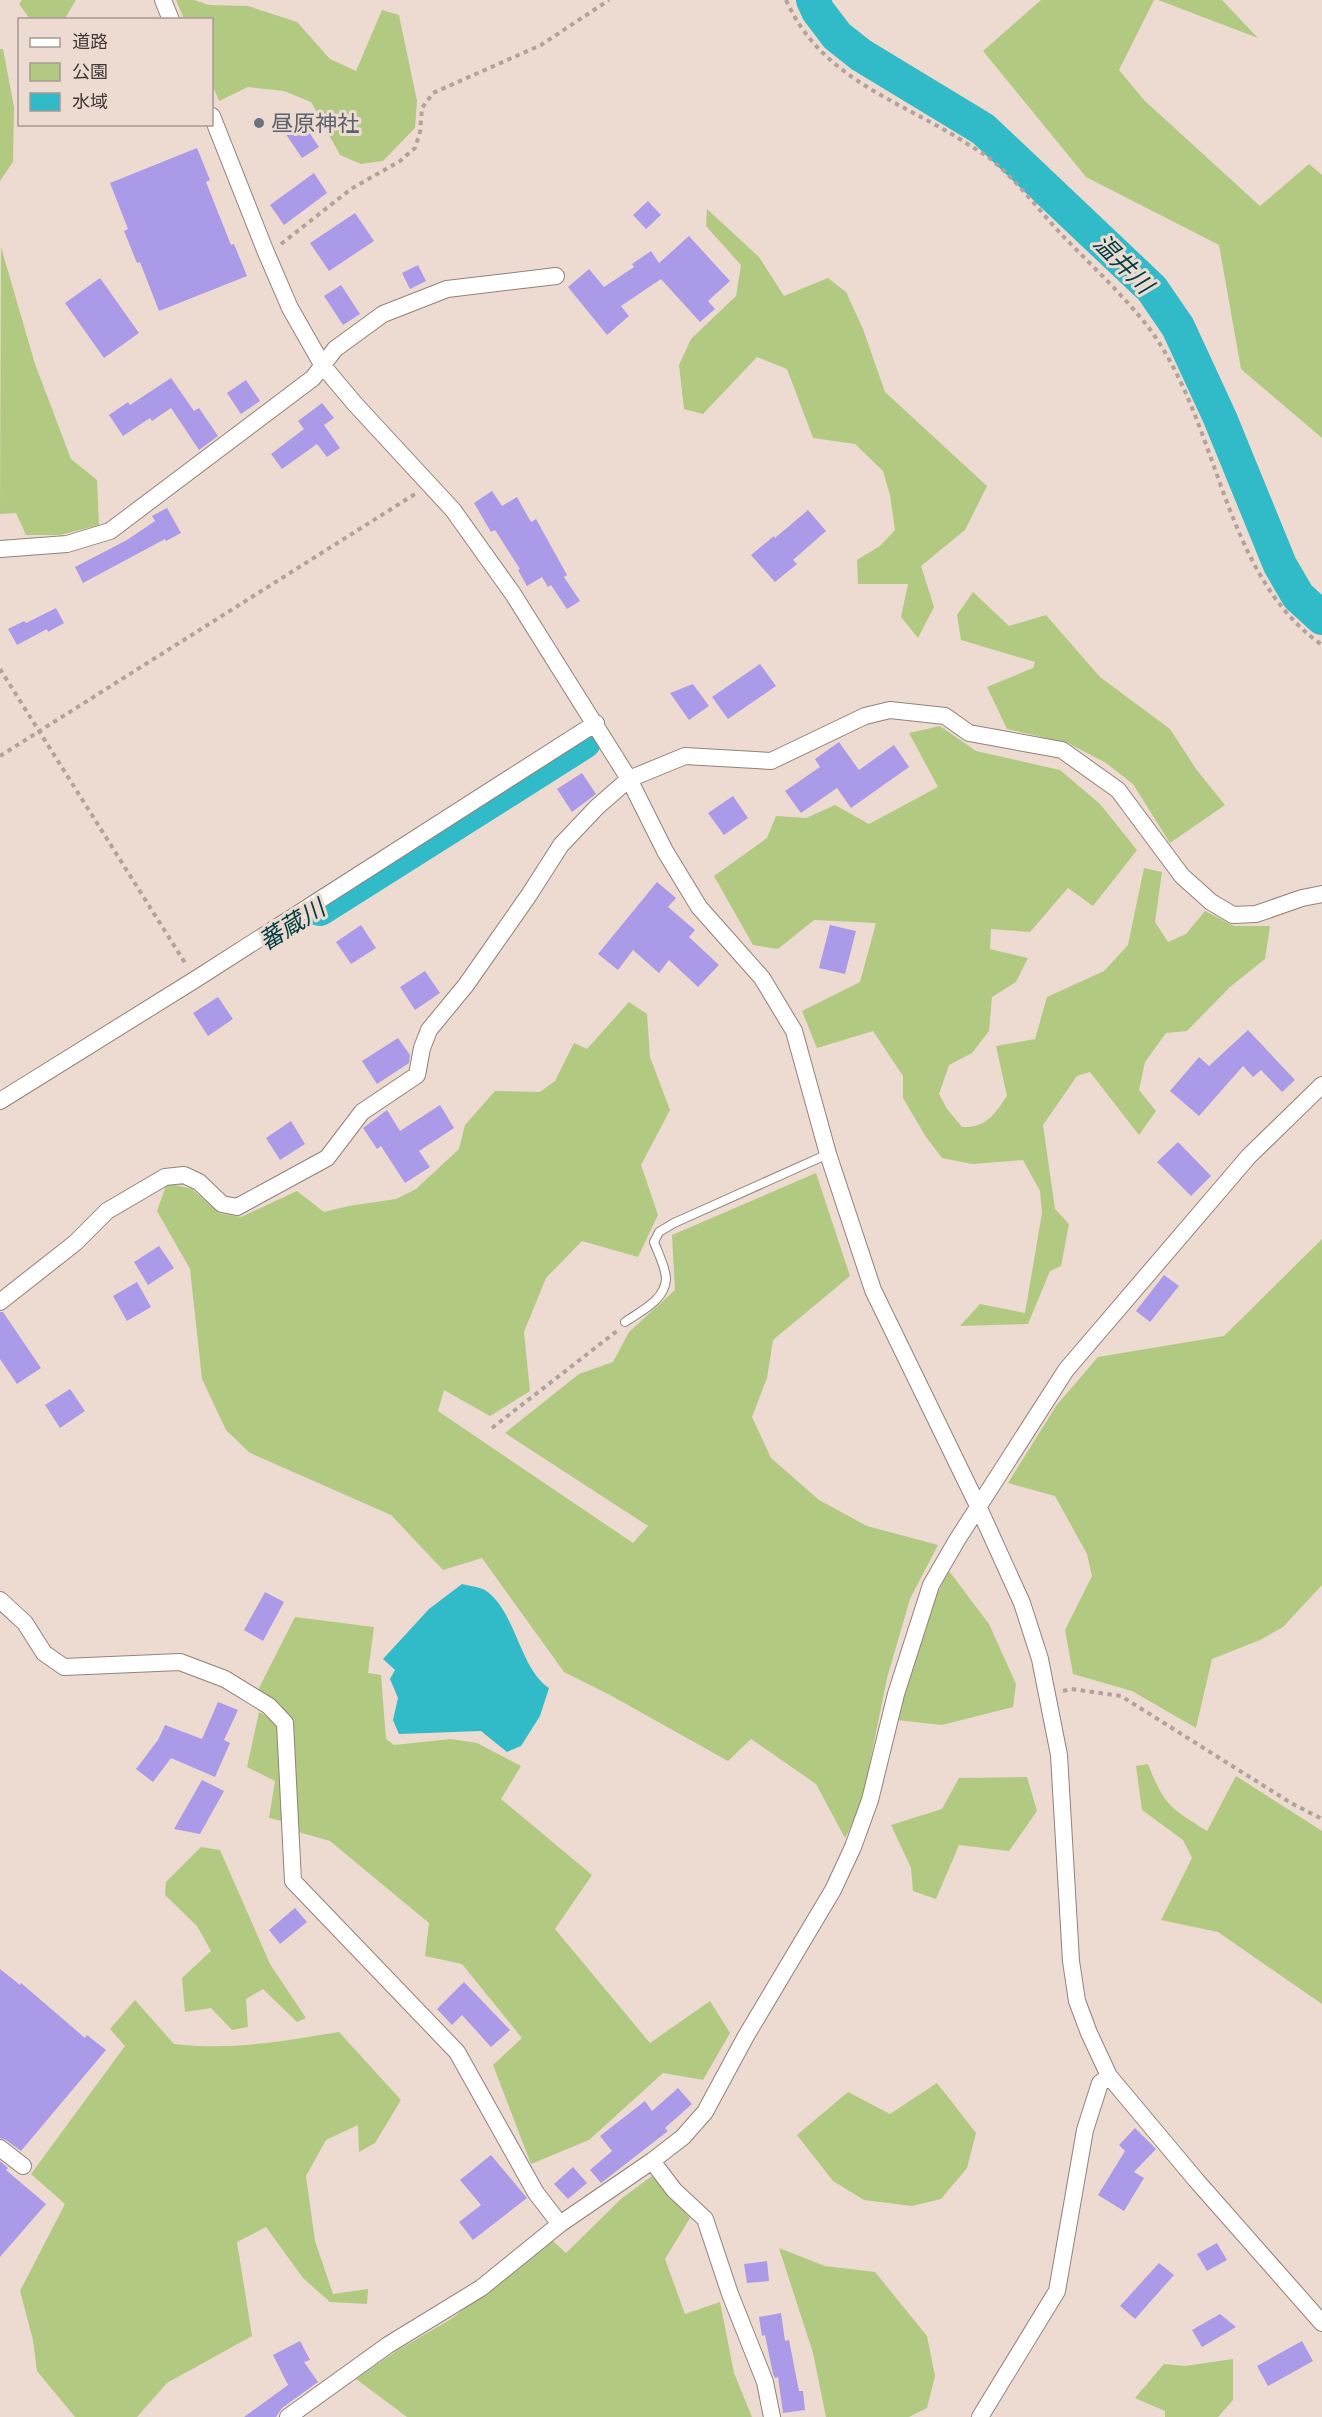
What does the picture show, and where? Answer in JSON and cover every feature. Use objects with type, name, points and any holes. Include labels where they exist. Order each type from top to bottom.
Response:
[{"type":"street","points":[[163,0],[170,18]]},
{"type":"street","points":[[213,119],[290,308],[323,366],[453,510],[513,594],[629,778],[665,851],[699,907],[762,978],[794,1031],[828,1154],[873,1290],[978,1506],[1022,1603],[1040,1659],[1059,1755],[1071,1961],[1077,2001],[1089,2034],[1109,2076],[1196,2180],[1322,2323]]},
{"type":"street","points":[[0,549],[67,544],[110,531],[313,378],[335,349],[383,314],[447,289],[556,276]]},
{"type":"street","points":[[0,1302],[75,1243],[107,1211],[165,1177],[184,1174],[199,1182],[222,1204],[237,1207],[327,1158],[362,1112],[417,1075],[422,1048],[429,1030],[466,985],[530,895],[561,845],[597,807],[629,778],[685,756],[771,761],[865,716],[890,710],[945,716],[969,733],[1062,750],[1118,789],[1182,876],[1211,902],[1233,915],[1256,914],[1302,898],[1322,894]]},
{"type":"street","points":[[0,1101],[196,979],[596,723]]},
{"type":"street","points":[[288,2417],[388,2345],[481,2288],[560,2224],[652,2161],[682,2137],[705,2112],[746,2036],[833,1890],[854,1847],[870,1800],[896,1694],[931,1585],[978,1506],[1066,1370],[1249,1156],[1322,1085]]},
{"type":"street","points":[[0,1600],[25,1623],[44,1653],[64,1667],[180,1662],[225,1679],[269,1706],[285,1723],[293,1881],[457,2052],[536,2193],[560,2224]]},
{"type":"street","points":[[980,2417],[1057,2291],[1085,2130],[1100,2083],[1109,2076]]},
{"type":"street","points":[[0,2148],[22,2166]]},
{"type":"street","points":[[652,2161],[674,2190],[705,2219],[730,2294],[765,2382],[772,2417]]},
{"type":"lane","points":[[625,1322],[654,1303],[663,1288],[666,1277],[654,1242],[659,1232],[674,1223],[828,1154]]},
{"type":"path","points":[[265,250],[286,242],[351,189],[400,160],[415,148],[420,132],[422,108],[433,93],[541,45],[609,0]]},
{"type":"path","points":[[786,0],[808,37],[826,58],[862,86],[948,132],[993,161],[1146,324],[1182,385],[1246,548],[1266,586],[1301,630],[1322,645]]},
{"type":"path","points":[[0,756],[430,485]]},
{"type":"path","points":[[0,669],[196,979]]},
{"type":"path","points":[[492,1428],[616,1333],[625,1322]]},
{"type":"path","points":[[1048,1694],[1071,1689],[1121,1696],[1292,1803],[1322,1819]]},
{"type":"green space","points":[[22,0],[76,0],[65,18],[29,18],[19,4]]},
{"type":"green space","points":[[176,0],[194,0],[209,5],[248,6],[297,22],[330,59],[356,71],[382,10],[399,15],[417,101],[415,128],[383,161],[361,164],[340,155],[311,102],[284,91],[248,87],[219,101],[213,86],[213,18],[184,18]]},
{"type":"green space","points":[[1041,0],[1154,0],[1119,70],[1145,101],[1260,206],[1309,164],[1322,175],[1322,438],[1241,369],[1219,245],[1086,177],[983,51]]},
{"type":"green space","points":[[1158,0],[1222,0],[1258,38]]},
{"type":"green space","points":[[0,49],[3,49],[14,107],[13,162],[0,181]]},
{"type":"green space","points":[[707,209],[759,257],[784,296],[828,278],[846,292],[863,329],[885,392],[987,486],[965,530],[921,566],[934,607],[918,638],[901,617],[908,584],[858,584],[857,560],[880,546],[895,530],[890,495],[883,471],[855,444],[813,438],[787,369],[757,357],[703,414],[684,409],[679,365],[691,339],[736,296],[741,265],[706,226]]},
{"type":"green space","points":[[1,247],[35,364],[71,459],[97,480],[99,525],[60,535],[26,535],[16,513],[0,514]]},
{"type":"green space","points":[[973,592],[1009,626],[1046,615],[1100,677],[1170,729],[1196,769],[1225,805],[1170,843],[1133,784],[1106,763],[1068,743],[1007,729],[987,687],[1033,668],[1035,662],[961,640],[957,615]]},
{"type":"green space","points":[[940,726],[976,751],[1060,770],[1100,804],[1137,850],[1093,906],[1068,888],[1030,932],[991,929],[990,949],[1028,958],[1016,982],[992,997],[989,1031],[972,1053],[949,1065],[939,1094],[947,1109],[962,1127],[977,1125],[989,1119],[1007,1096],[996,1046],[1035,1039],[1047,997],[1104,971],[1128,945],[1144,868],[1162,872],[1155,922],[1168,942],[1186,934],[1205,911],[1234,926],[1270,926],[1265,959],[1230,987],[1187,1031],[1166,1033],[1145,1062],[1139,1090],[1156,1111],[1139,1135],[1090,1072],[1077,1076],[1043,1125],[1055,1209],[1069,1224],[1061,1266],[1050,1271],[1028,1324],[960,1326],[980,1304],[1025,1313],[1042,1213],[1040,1191],[1023,1160],[972,1164],[942,1158],[926,1137],[903,1098],[903,1076],[873,1031],[817,1048],[802,1011],[860,982],[876,923],[814,920],[778,949],[753,945],[714,876],[767,838],[776,816],[806,818],[835,805],[869,824],[938,787],[909,733]]},
{"type":"green space","points":[[629,1002],[647,1014],[650,1057],[670,1110],[641,1165],[658,1215],[638,1257],[582,1241],[546,1278],[524,1332],[530,1391],[490,1416],[444,1390],[438,1411],[633,1543],[648,1526],[505,1433],[579,1374],[613,1362],[629,1332],[675,1290],[672,1235],[816,1173],[850,1276],[773,1340],[767,1378],[752,1417],[771,1458],[819,1500],[867,1526],[938,1545],[910,1599],[887,1678],[861,1807],[845,1838],[816,1784],[751,1739],[728,1761],[564,1672],[482,1558],[443,1570],[391,1515],[250,1453],[226,1430],[202,1379],[190,1269],[157,1211],[167,1183],[192,1189],[219,1213],[241,1217],[297,1191],[324,1212],[396,1199],[416,1189],[459,1149],[465,1125],[495,1091],[540,1092],[555,1081],[574,1043],[587,1049]]},
{"type":"green space","points":[[1322,1239],[1322,1585],[1283,1627],[1260,1640],[1212,1659],[1196,1728],[1132,1691],[1073,1674],[1065,1630],[1092,1576],[1087,1554],[1055,1496],[1008,1483],[1056,1406],[1098,1357],[1224,1336]]},
{"type":"green space","points":[[949,1571],[989,1624],[1016,1684],[1013,1707],[942,1725],[896,1720],[927,1613]]},
{"type":"green space","points":[[295,1617],[374,1627],[368,1673],[381,1675],[386,1739],[394,1745],[451,1739],[477,1743],[521,1766],[501,1799],[592,1875],[555,1929],[650,2043],[710,2001],[730,2033],[703,2080],[663,2073],[589,2140],[531,2164],[493,2065],[522,2038],[462,1964],[425,1956],[429,1923],[330,1841],[295,1831],[290,1719],[258,1690]]},
{"type":"green space","points":[[259,1712],[282,1725],[286,1822],[269,1818],[275,1781],[247,1767]]},
{"type":"green space","points":[[1148,1764],[1159,1789],[1176,1811],[1207,1831],[1236,1776],[1322,1831],[1322,2004],[1218,1932],[1161,1920],[1192,1858],[1183,1840],[1142,1810],[1136,1766]]},
{"type":"green space","points":[[1027,1777],[1037,1811],[1009,1851],[959,1845],[936,1899],[913,1891],[911,1868],[891,1825],[942,1809],[959,1778]]},
{"type":"green space","points":[[201,1847],[220,1850],[270,1964],[306,2018],[297,2022],[263,1989],[246,1999],[248,2027],[232,2030],[211,2008],[185,2012],[182,1978],[211,1951],[197,1926],[165,1895],[166,1882]]},
{"type":"green space","points":[[135,2000],[174,2044],[237,2046],[339,2032],[401,2100],[375,2143],[359,2152],[358,2125],[326,2140],[306,2176],[315,2241],[333,2294],[368,2289],[367,2304],[330,2302],[303,2278],[266,2227],[237,2242],[252,2336],[167,2383],[137,2417],[75,2417],[37,2371],[33,2340],[20,2291],[65,2204],[31,2174],[125,2046],[110,2029]]},
{"type":"green space","points":[[937,2083],[976,2133],[967,2168],[941,2199],[912,2206],[864,2200],[833,2181],[797,2135],[848,2092],[890,2114]]},
{"type":"green space","points":[[652,2176],[690,2218],[665,2259],[685,2314],[720,2302],[734,2373],[752,2417],[407,2417],[356,2379],[398,2350],[451,2319],[553,2241],[566,2253],[622,2198]]},
{"type":"green space","points":[[779,2248],[825,2266],[875,2272],[927,2336],[935,2376],[927,2408],[909,2417],[826,2417],[813,2353]]},
{"type":"green space","points":[[1233,2359],[1233,2400],[1218,2417],[1165,2417],[1165,2411],[1135,2398],[1164,2364],[1185,2366]]},
{"type":"water","points":[[462,1584],[483,1589],[498,1603],[531,1668],[549,1688],[540,1716],[521,1746],[507,1752],[481,1731],[399,1734],[393,1720],[398,1698],[390,1679],[395,1670],[383,1659],[429,1609]]},
{"type":"building","points":[[300,119],[319,147],[302,158],[283,130]]},
{"type":"building","points":[[197,148],[210,180],[206,182],[231,245],[234,244],[247,276],[159,311],[140,262],[137,263],[124,231],[128,229],[110,183]]},
{"type":"building","points":[[314,173],[327,193],[284,225],[270,205]]},
{"type":"building","points":[[648,201],[661,215],[646,229],[633,215]]},
{"type":"building","points":[[355,213],[374,241],[329,271],[310,243]]},
{"type":"building","points":[[689,236],[730,281],[708,301],[715,309],[700,322],[661,279],[621,306],[629,316],[607,335],[568,287],[589,269],[604,287],[634,267],[632,264],[651,251],[659,263]]},
{"type":"building","points":[[418,265],[426,281],[410,289],[402,273]]},
{"type":"building","points":[[100,278],[139,333],[104,358],[65,303]]},
{"type":"building","points":[[341,285],[360,314],[343,325],[324,296]]},
{"type":"building","points":[[171,378],[194,411],[199,408],[218,436],[199,450],[171,408],[152,421],[150,418],[123,436],[109,415],[128,402],[130,405]]},
{"type":"building","points":[[246,380],[260,401],[241,414],[227,393]]},
{"type":"building","points":[[322,403],[334,418],[324,425],[340,448],[327,457],[317,444],[282,469],[271,454],[304,429],[298,421]]},
{"type":"building","points":[[492,491],[502,506],[517,497],[531,522],[536,519],[567,575],[564,577],[580,601],[567,609],[551,585],[548,587],[542,577],[527,586],[518,570],[520,569],[495,530],[491,532],[474,503]]},
{"type":"building","points":[[167,508],[181,533],[166,541],[165,539],[83,583],[75,567],[127,540],[155,521],[152,516]]},
{"type":"building","points":[[808,510],[826,531],[793,560],[797,564],[775,582],[751,555]]},
{"type":"building","points":[[56,608],[64,623],[17,645],[8,629]]},
{"type":"building","points":[[760,664],[776,686],[728,719],[712,697]]},
{"type":"building","points":[[693,684],[709,706],[689,720],[670,693]]},
{"type":"building","points":[[839,742],[859,770],[894,745],[909,767],[851,808],[837,788],[801,813],[785,791],[820,767],[815,759]]},
{"type":"building","points":[[582,773],[596,794],[572,812],[557,789]]},
{"type":"building","points":[[733,796],[748,818],[724,835],[708,813]]},
{"type":"building","points":[[657,882],[676,898],[668,907],[695,930],[689,937],[719,965],[698,987],[669,960],[659,973],[633,950],[618,970],[598,954]]},
{"type":"building","points":[[361,925],[376,948],[351,964],[336,942]]},
{"type":"building","points":[[830,925],[856,931],[845,974],[819,968]]},
{"type":"building","points":[[425,971],[440,993],[415,1010],[400,987]]},
{"type":"building","points":[[218,997],[233,1019],[208,1036],[193,1013]]},
{"type":"building","points":[[1248,1030],[1295,1080],[1282,1092],[1261,1070],[1253,1077],[1243,1066],[1199,1116],[1170,1091],[1199,1057],[1209,1066]]},
{"type":"building","points":[[398,1038],[410,1055],[409,1063],[377,1084],[362,1061]]},
{"type":"building","points":[[440,1105],[454,1128],[419,1151],[430,1167],[405,1183],[381,1146],[377,1149],[363,1128],[387,1110],[400,1131]]},
{"type":"building","points":[[291,1121],[305,1144],[280,1160],[266,1138]]},
{"type":"building","points":[[1178,1142],[1211,1176],[1191,1196],[1157,1162]]},
{"type":"building","points":[[159,1246],[174,1268],[148,1285],[134,1262]]},
{"type":"building","points":[[1164,1275],[1179,1286],[1150,1322],[1136,1311]]},
{"type":"building","points":[[137,1282],[151,1307],[127,1321],[113,1296]]},
{"type":"building","points":[[0,1312],[3,1312],[41,1368],[17,1384],[0,1359]]},
{"type":"building","points":[[70,1389],[85,1411],[60,1428],[45,1405]]},
{"type":"building","points":[[265,1592],[284,1602],[263,1641],[244,1630]]},
{"type":"building","points":[[218,1702],[238,1710],[224,1740],[230,1743],[215,1777],[171,1758],[153,1782],[136,1769],[158,1740],[165,1725],[202,1739]]},
{"type":"building","points":[[202,1780],[224,1791],[200,1834],[174,1829]]},
{"type":"building","points":[[295,1908],[307,1922],[280,1944],[269,1930]]},
{"type":"building","points":[[0,1969],[20,1985],[21,1983],[85,2038],[87,2035],[106,2050],[21,2151],[0,2138]]},
{"type":"building","points":[[464,1982],[510,2030],[491,2047],[462,2015],[452,2025],[437,2009]]},
{"type":"building","points":[[678,2088],[692,2104],[665,2128],[668,2131],[601,2183],[590,2170],[612,2151],[600,2136],[645,2101],[652,2111]]},
{"type":"building","points":[[1135,2128],[1156,2149],[1134,2172],[1144,2178],[1124,2211],[1098,2195],[1125,2151],[1119,2145]]},
{"type":"building","points":[[491,2155],[527,2198],[473,2240],[459,2222],[481,2205],[460,2180]]},
{"type":"building","points":[[0,2161],[8,2168],[6,2170],[46,2204],[0,2257]]},
{"type":"building","points":[[573,2167],[587,2183],[568,2199],[554,2184]]},
{"type":"building","points":[[1217,2243],[1227,2260],[1207,2271],[1197,2254]]},
{"type":"building","points":[[767,2261],[769,2281],[747,2283],[744,2264]]},
{"type":"building","points":[[1159,2263],[1174,2275],[1135,2319],[1120,2306]]},
{"type":"building","points":[[781,2313],[785,2341],[789,2340],[799,2391],[803,2391],[805,2410],[783,2413],[778,2377],[775,2378],[773,2374],[759,2317]]},
{"type":"building","points":[[1220,2314],[1236,2327],[1202,2347],[1192,2330]]},
{"type":"building","points":[[300,2341],[310,2360],[304,2362],[318,2382],[282,2408],[276,2417],[244,2417],[288,2385],[273,2355]]},
{"type":"building","points":[[1302,2341],[1313,2361],[1268,2386],[1257,2366]]},
{"type":"waterway","name":"温井川","points":[[813,0],[818,11],[837,36],[861,55],[983,129],[1152,289],[1178,327],[1220,418],[1280,565],[1298,596],[1322,618]]},
{"type":"waterway","name":"蕃蔵川","points":[[320,909],[584,742]]},
{"type":"place","name":"昼原神社","points":[[259,123]]}]
